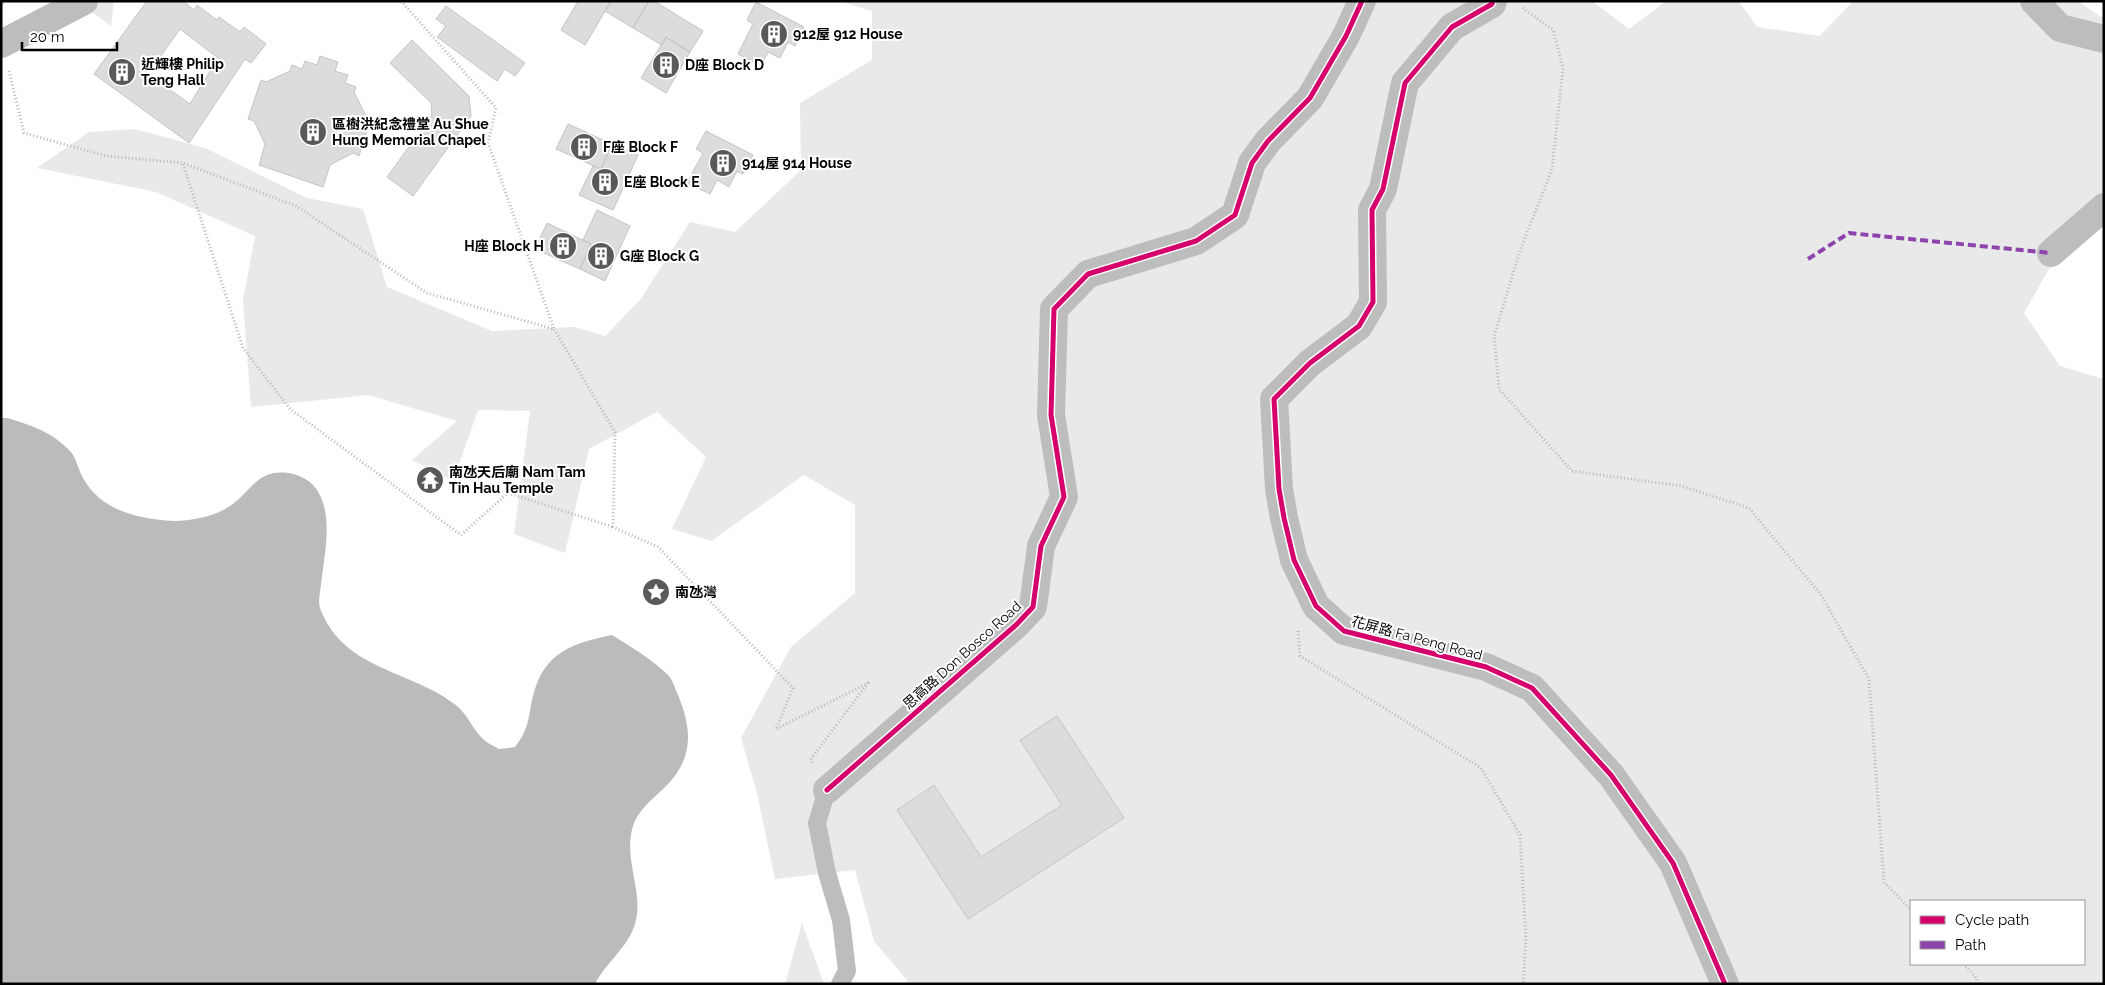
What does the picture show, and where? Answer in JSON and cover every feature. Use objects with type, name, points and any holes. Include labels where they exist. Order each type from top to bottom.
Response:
[{"type":"street","points":[[2,44],[84,1]]},
{"type":"street","name":"思高路 Don Bosco Road","points":[[827,790],[1016,625],[1033,607],[1041,546],[1064,496],[1051,415],[1054,309],[1088,274],[1196,241],[1235,215],[1252,163],[1268,141],[1310,98],[1346,36],[1362,1]]},
{"type":"street","points":[[2034,1],[2060,28],[2104,40]]},
{"type":"street","name":"花屏路 Fa Peng Road","points":[[1492,3],[1452,27],[1405,83],[1382,189],[1372,210],[1373,302],[1359,326],[1310,363],[1274,398],[1279,489],[1284,518],[1294,560],[1316,606],[1344,631],[1486,667],[1532,688],[1611,774],[1673,863],[1724,984]]},
{"type":"street","points":[[2051,253],[2104,207]]},
{"type":"lane","points":[[827,790],[817,822],[827,873],[841,920],[847,971],[840,984]]},
{"type":"path","points":[[1,7],[4,1]]},
{"type":"path","points":[[401,1],[496,108],[488,143],[554,330],[615,432],[613,527]]},
{"type":"path","points":[[1492,3],[1526,8],[1552,30],[1562,68],[1552,168],[1520,254],[1494,336],[1499,388],[1572,471],[1681,486],[1749,508],[1821,595],[1869,679],[1884,882],[1910,909]]},
{"type":"path","points":[[2,44],[24,133],[106,156],[183,163],[296,206],[427,293],[554,330]]},
{"type":"path","points":[[183,163],[243,348],[290,409],[461,535],[508,493],[613,527],[658,547],[794,688],[776,729],[868,683],[811,759],[812,777],[827,790]]},
{"type":"path","points":[[1298,627],[1300,656],[1481,768],[1520,835],[1526,939],[1523,984]]},
{"type":"path","points":[[1964,965],[1976,976],[1979,984]]},
{"type":"shaded area","points":[[77,1],[114,1],[111,26]]},
{"type":"shaded area","points":[[839,1],[1592,1],[1629,29],[1666,1],[1739,1],[1757,27],[1820,36],[1853,1],[2078,1],[2104,19],[2104,208],[2054,260],[2024,313],[2060,366],[2104,379],[2104,984],[910,984],[874,941],[855,870],[775,879],[757,793],[741,738],[791,647],[855,593],[855,505],[804,475],[711,541],[672,529],[706,457],[657,412],[589,449],[565,553],[514,534],[530,411],[478,410],[453,481],[412,460],[457,421],[368,395],[251,407],[243,301],[255,236],[156,192],[37,168],[89,132],[135,129],[205,148],[307,198],[363,209],[387,287],[492,331],[574,327],[605,336],[640,300],[690,222],[735,232],[801,170],[800,103],[872,60],[872,11]]},
{"type":"shaded area","points":[[1,418],[7,418],[33,427],[56,439],[72,454],[83,478],[100,498],[110,506],[122,511],[148,518],[180,521],[214,514],[233,504],[267,475],[288,473],[307,480],[319,494],[324,506],[327,532],[319,603],[331,629],[345,645],[362,657],[420,684],[457,706],[483,739],[499,749],[515,747],[521,739],[527,724],[533,695],[542,673],[557,655],[566,649],[577,644],[612,635],[662,669],[674,685],[685,716],[688,737],[685,757],[674,777],[646,806],[633,826],[630,850],[637,898],[636,920],[624,945],[605,968],[595,984],[1,984]]},
{"type":"shaded area","points":[[802,923],[824,984],[785,984]]},
{"type":"building","name":"近輝樓 Philip Teng Hall","points":[[147,1],[183,1],[194,10],[197,5],[217,20],[219,17],[240,32],[244,27],[266,44],[251,63],[245,59],[189,143],[94,74]],"holes":[[[180,29],[218,58],[190,104],[148,74]]]},
{"type":"building","points":[[578,1],[607,1],[610,3],[585,45],[561,30]]},
{"type":"building","points":[[607,1],[649,1],[633,28],[605,11],[610,3]]},
{"type":"building","points":[[649,1],[654,1],[703,31],[690,52],[666,37],[662,45],[633,28]]},
{"type":"building","name":"912屋 912 House","points":[[756,2],[804,27],[795,46],[788,42],[780,58],[768,52],[761,66],[738,54],[753,24],[747,20]]},
{"type":"building","points":[[446,6],[525,63],[515,76],[505,69],[497,81],[437,37],[446,26],[436,19]]},
{"type":"building","name":"D座 Block D","points":[[666,37],[690,52],[666,93],[641,78]]},
{"type":"building","points":[[412,40],[469,96],[471,116],[413,196],[387,177],[432,115],[431,103],[390,63]]},
{"type":"building","name":"區樹洪紀念禮堂 Au Shue Hung Memorial Chapel","points":[[320,56],[338,62],[335,71],[348,75],[345,83],[356,87],[354,92],[366,116],[371,117],[359,156],[353,153],[330,165],[323,187],[259,165],[265,144],[254,121],[248,119],[261,80],[266,82],[290,71],[292,65],[302,69],[305,61],[317,65]]},
{"type":"building","name":"F座 Block F","points":[[568,124],[612,144],[601,169],[556,149]]},
{"type":"building","name":"914屋 914 House","points":[[706,131],[753,155],[743,174],[737,171],[729,187],[717,180],[710,194],[687,183],[703,153],[696,149]]},
{"type":"building","name":"E座 Block E","points":[[612,144],[638,155],[613,210],[579,195],[593,166],[601,169]]},
{"type":"building","name":"G座 Block G","points":[[597,210],[630,226],[605,281],[580,269],[591,244],[583,240]]},
{"type":"building","name":"H座 Block H","points":[[547,223],[591,244],[580,269],[535,249]]},
{"type":"building","points":[[1057,716],[1124,818],[968,919],[897,810],[934,785],[981,857],[1062,805],[1020,740]]},
{"type":"marked path","points":[[1808,259],[1849,233],[2051,253]]},
{"type":"cycle path","points":[[827,790],[1016,625],[1033,607],[1041,546],[1064,497],[1051,415],[1054,309],[1088,274],[1196,241],[1235,215],[1252,163],[1268,141],[1310,98],[1346,36],[1362,1]]},
{"type":"cycle path","points":[[1493,1],[1492,4],[1452,27],[1405,83],[1383,189],[1372,210],[1373,302],[1359,326],[1310,363],[1274,399],[1279,489],[1284,518],[1294,560],[1316,606],[1344,631],[1486,667],[1532,688],[1611,775],[1673,863],[1725,984]]},
{"type":"place","name":"912屋 912 House","points":[[774,34]]},
{"type":"place","name":"D座 Block D","points":[[666,65]]},
{"type":"place","name":"近輝樓 Philip Teng Hall","points":[[122,72]]},
{"type":"place","name":"區樹洪紀念禮堂 Au Shue Hung Memorial Chapel","points":[[313,132]]},
{"type":"place","name":"F座 Block F","points":[[584,147]]},
{"type":"place","name":"914屋 914 House","points":[[723,163]]},
{"type":"place","name":"E座 Block E","points":[[605,182]]},
{"type":"place","name":"H座 Block H","points":[[563,246]]},
{"type":"place","name":"G座 Block G","points":[[601,256]]},
{"type":"place","name":"南氹天后廟 Nam Tam Tin Hau Temple","points":[[430,480]]},
{"type":"place","name":"南氹灣","points":[[656,592]]}]
